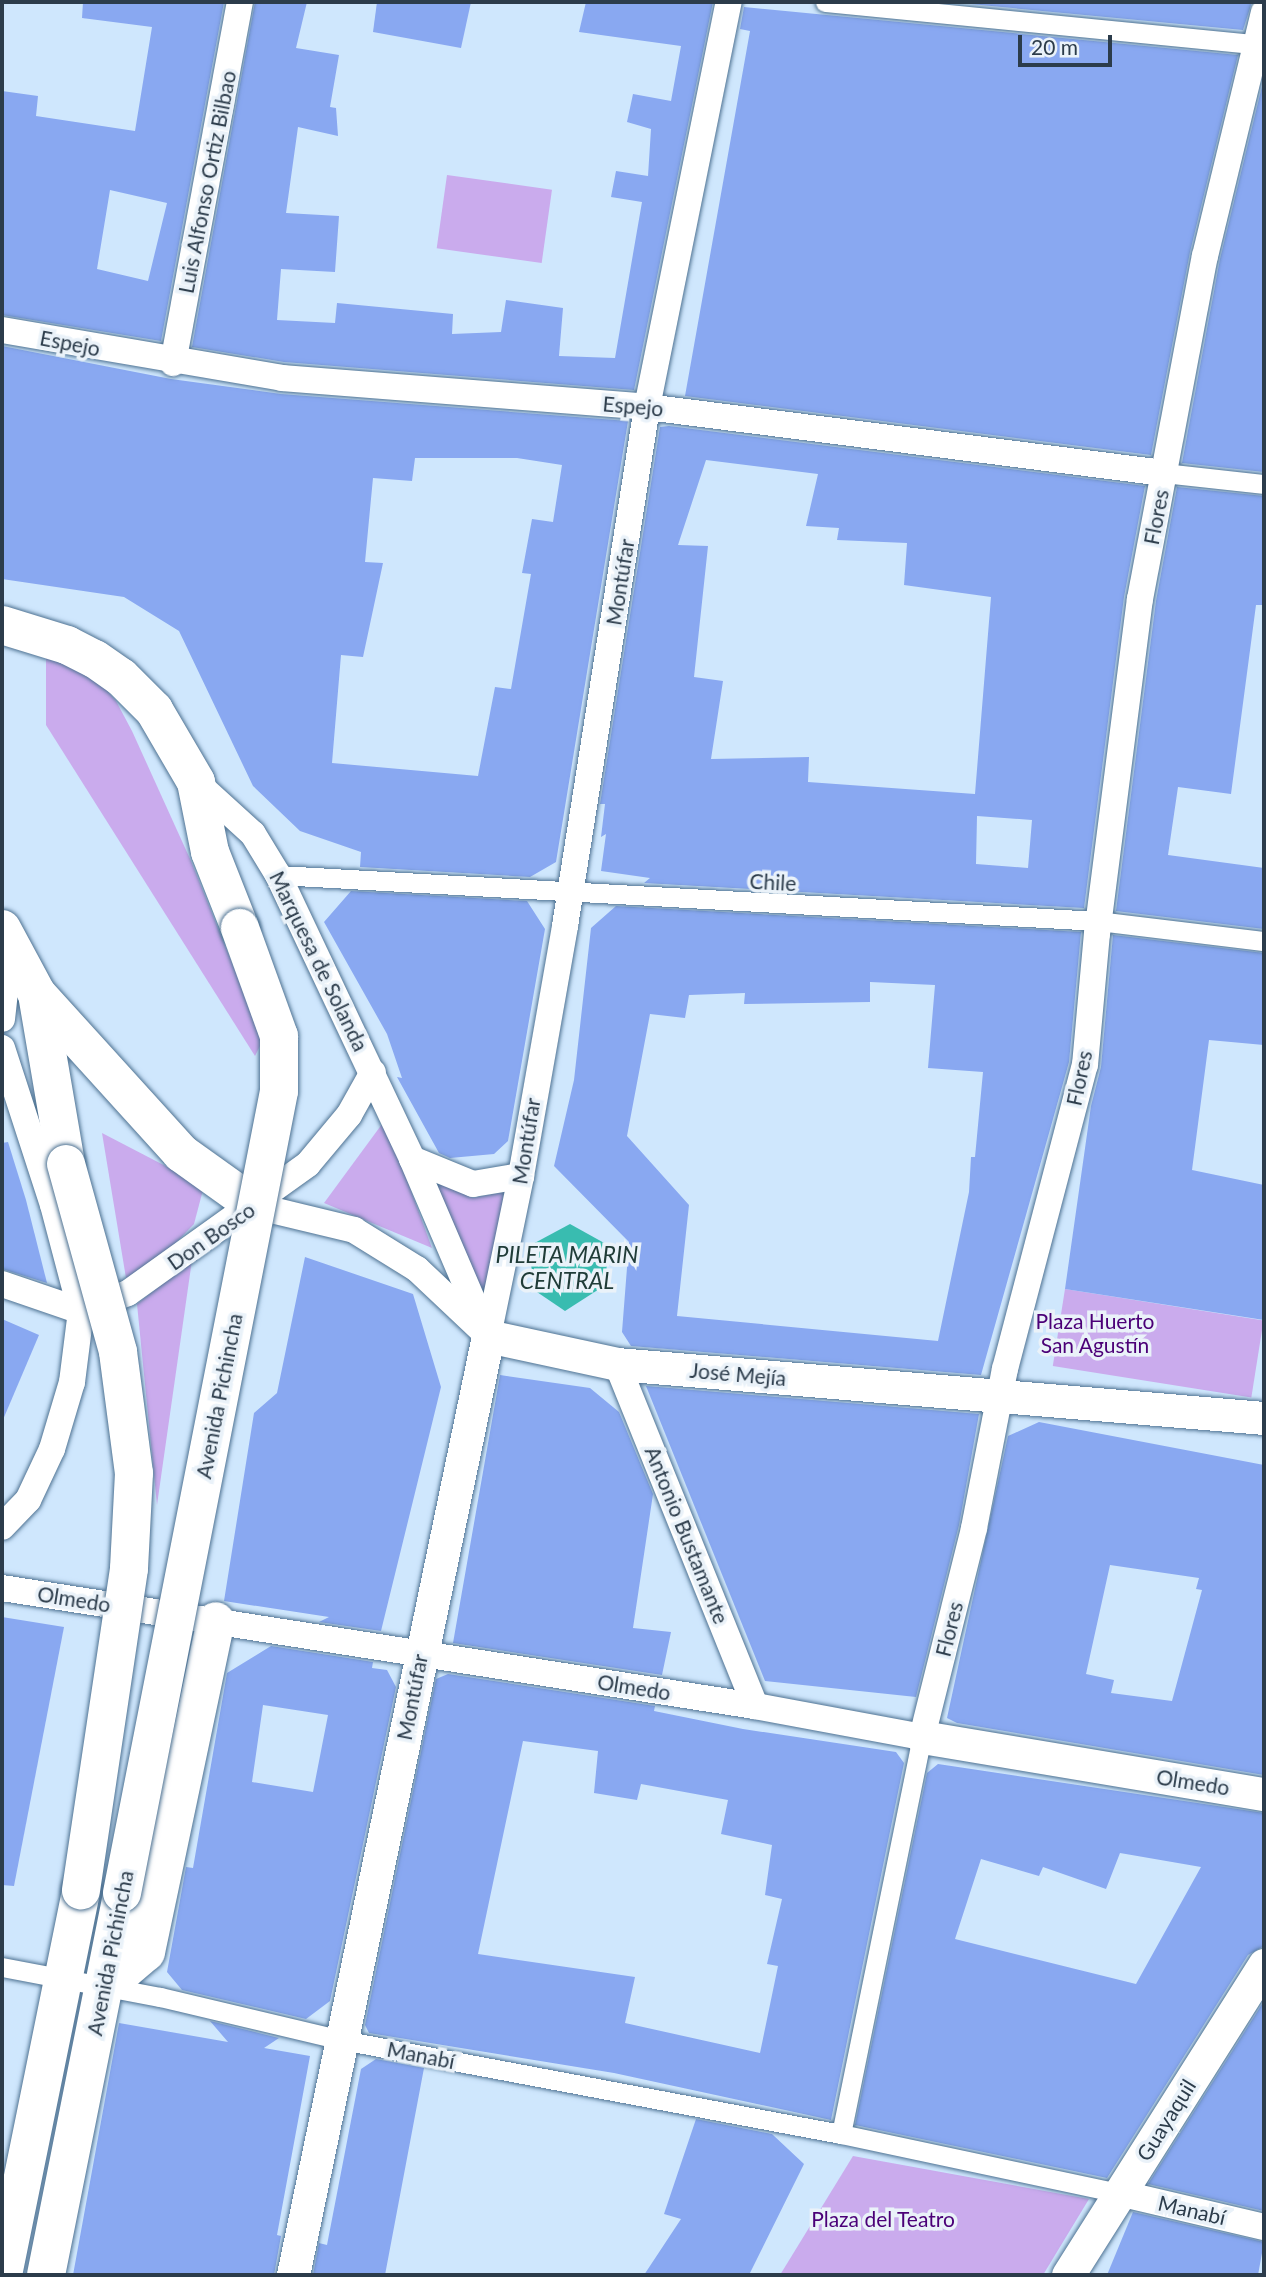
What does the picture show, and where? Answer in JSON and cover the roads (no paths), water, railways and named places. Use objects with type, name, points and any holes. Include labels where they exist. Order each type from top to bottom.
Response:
[{"type":"main road","name":"Avenida Pichincha","points":[[2,625],[67,645],[121,677],[154,710],[196,782],[210,852],[279,1036],[279,1091],[106,1986],[46,2275]]},
{"type":"main road","name":"Avenida Pichincha","points":[[3,2275],[82,1890],[128,1569],[134,1473],[118,1352],[66,1164],[37,994],[6,938]]},
{"type":"main road","points":[[37,994],[181,1153],[255,1206]]},
{"type":"main road","points":[[106,1986],[146,1952],[216,1621]]},
{"type":"street","name":"Luis Alfonso Ortiz Bilbao","points":[[173,363],[240,2]]},
{"type":"street","name":"Montúfar","points":[[293,2275],[420,1655],[522,1176],[647,407],[729,2]]},
{"type":"street","points":[[825,2],[1256,44]]},
{"type":"street","name":"Flores","points":[[841,2134],[922,1737],[974,1528],[999,1396],[1085,1065],[1098,921],[1140,599],[1205,256],[1264,12]]},
{"type":"street","name":"Espejo","points":[[2,330],[173,363],[282,378],[647,407],[1264,484]]},
{"type":"street","name":"Marquesa de Solanda","points":[[196,782],[253,834],[278,875],[373,1072],[488,1336]]},
{"type":"street","name":"Chile","points":[[278,875],[569,895],[1098,921],[1264,940]]},
{"type":"street","name":"Avenida Pichincha","points":[[2,1019],[6,938]]},
{"type":"street","points":[[2,1048],[53,1205],[81,1311],[72,1382],[52,1449],[27,1500],[2,1527]]},
{"type":"street","name":"Don Bosco","points":[[81,1311],[140,1286],[255,1206],[308,1164],[349,1115],[373,1072]]},
{"type":"street","points":[[412,1159],[473,1184],[522,1176]]},
{"type":"street","points":[[255,1206],[354,1230],[418,1269],[488,1336]]},
{"type":"street","points":[[2,1284],[81,1311]]},
{"type":"street","name":"José Mejía","points":[[488,1336],[617,1364],[1264,1418]]},
{"type":"street","name":"Antonio Bustamante","points":[[617,1364],[755,1706]]},
{"type":"street","name":"Olmedo","points":[[2,1588],[755,1706],[1264,1794]]},
{"type":"street","name":"Guayaquil","points":[[1068,2275],[1264,1965]]},
{"type":"street","name":"Manabí","points":[[2,1968],[106,1986],[342,2040],[841,2134],[1264,2227]]},
{"type":"water","name":"PILETA MARIN CENTRAL","points":[[570,1224],[606,1244],[607,1284],[565,1311],[534,1290],[529,1246]]},
{"type":"park label","name":"Plaza Huerto San Agustín","points":[[1095,1333]]},
{"type":"park label","name":"Plaza del Teatro","points":[[883,2219]]}]
